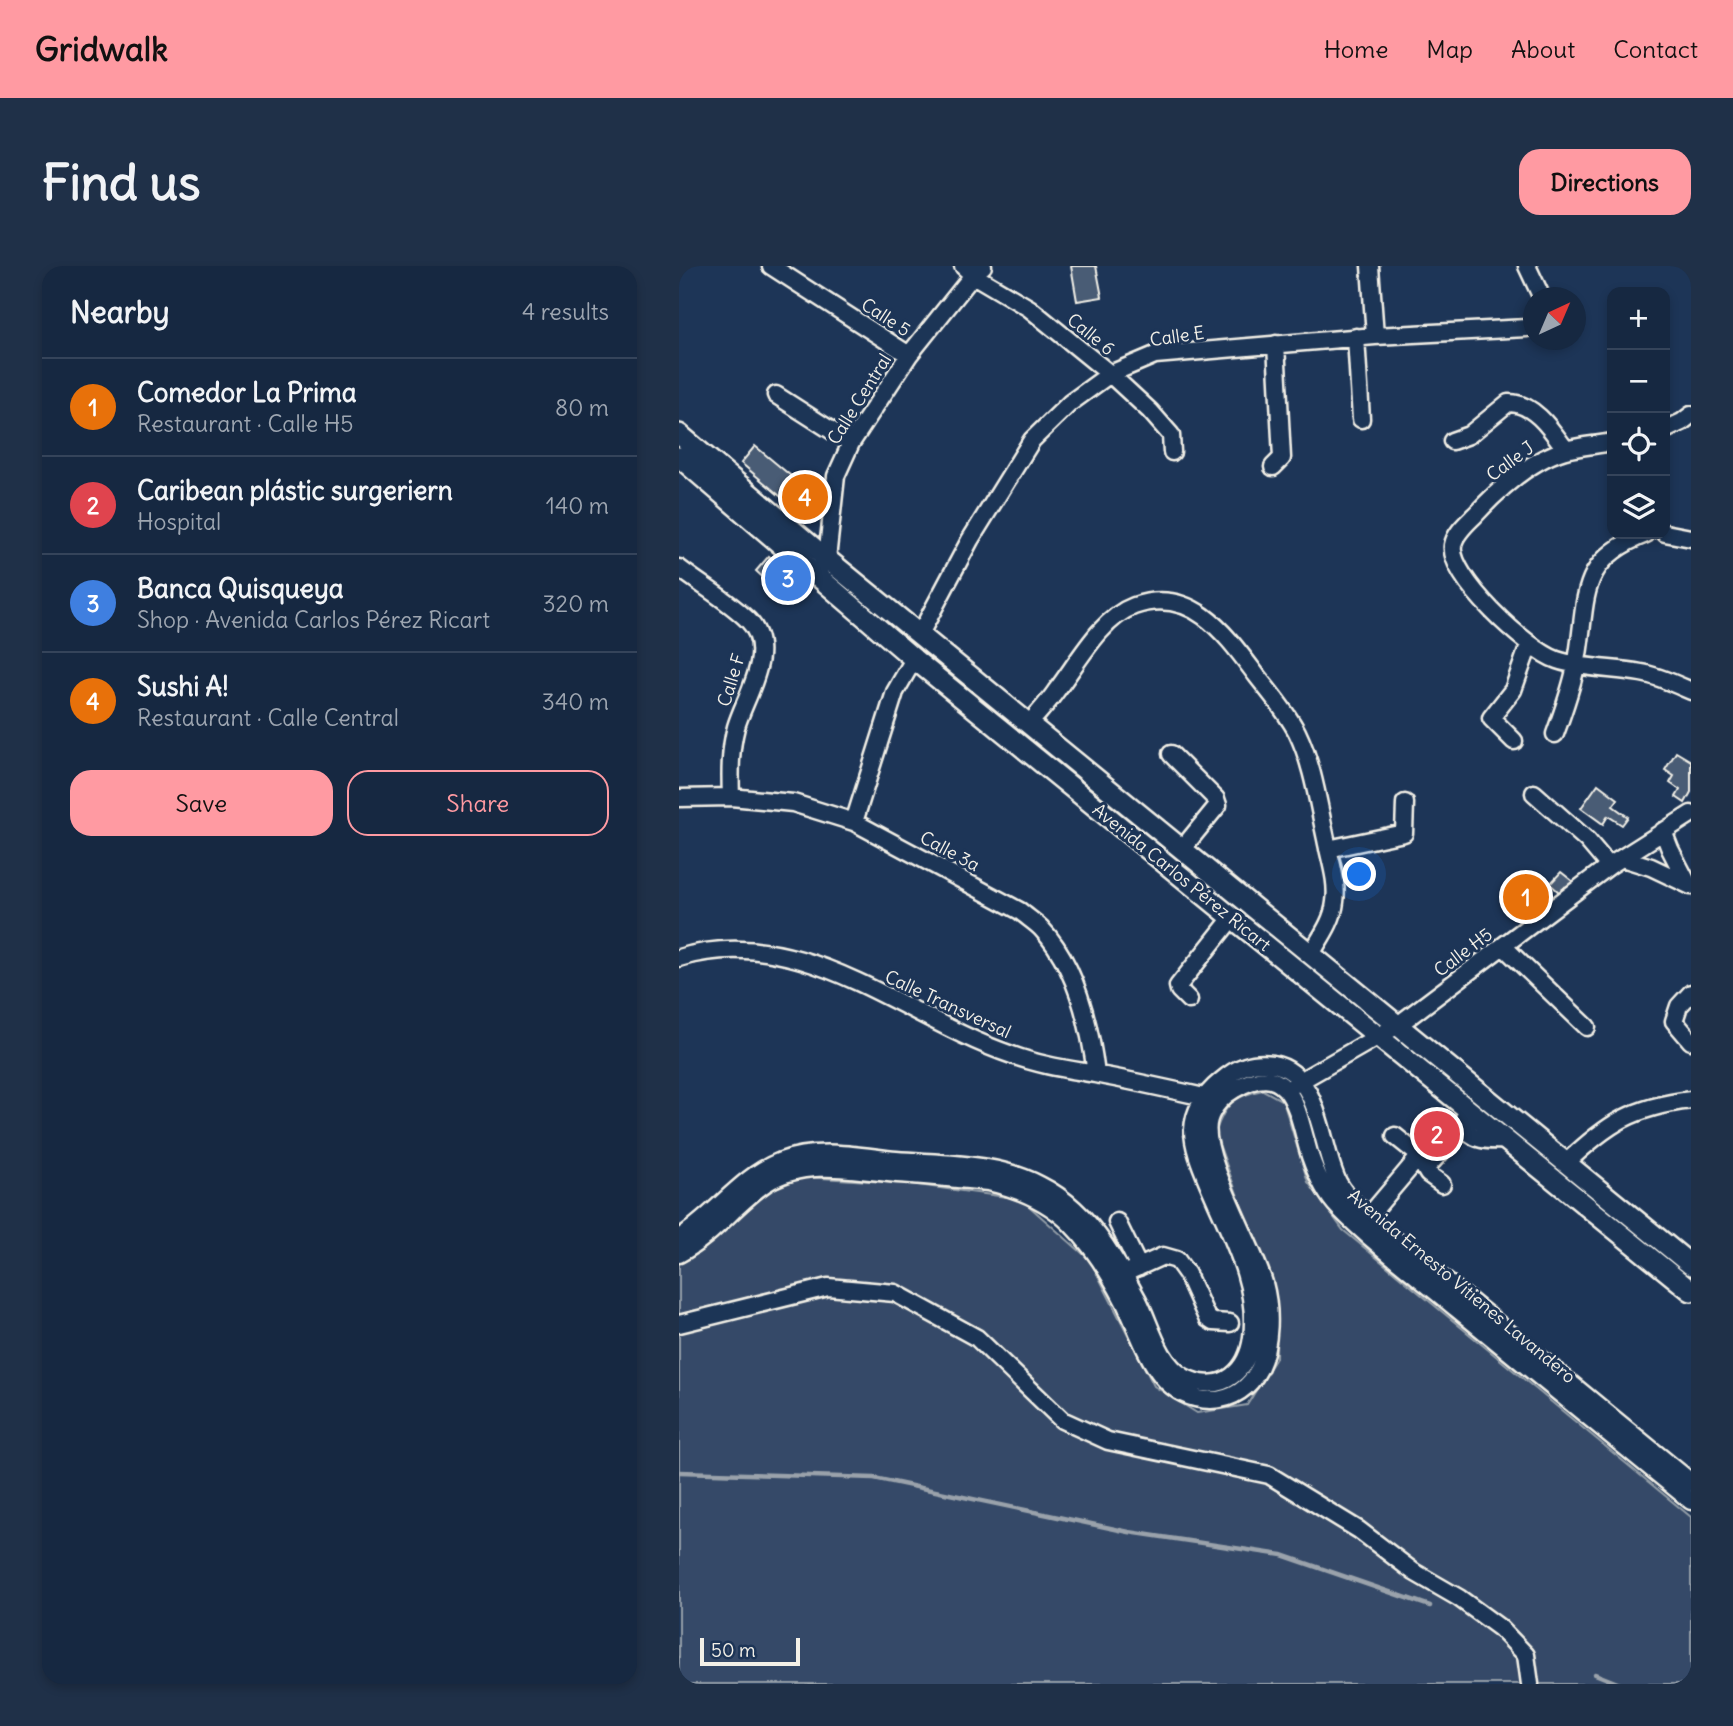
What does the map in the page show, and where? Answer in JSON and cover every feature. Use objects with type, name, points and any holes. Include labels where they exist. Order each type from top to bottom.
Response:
[{"type":"main road","name":"Avenida Carlos Pérez Ricart","points":[[679,434],[821,567],[914,659],[1376,1036],[1465,1117],[1505,1140],[1691,1291]]},
{"type":"main road","name":"Avenida Carlos Pérez Ricart","points":[[679,457],[821,567],[920,635],[1691,1265]]},
{"type":"street","name":"Calle 5","points":[[771,266],[909,355]]},
{"type":"street","points":[[1370,266],[1375,336]]},
{"type":"street","points":[[1527,266],[1537,287]]},
{"type":"street","name":"Calle Central","points":[[821,567],[836,476],[851,443],[909,355],[973,269]]},
{"type":"street","name":"Calle 6","points":[[973,269],[1029,308],[1110,374],[1150,411],[1171,435],[1172,452]]},
{"type":"street","name":"Calle E","points":[[920,635],[969,540],[1032,440],[1070,402],[1110,374],[1155,355],[1356,337],[1523,328]]},
{"type":"street","points":[[1356,337],[1361,419]]},
{"type":"street","points":[[1273,467],[1282,458],[1276,344]]},
{"type":"street","points":[[776,396],[851,443]]},
{"type":"street","points":[[1452,441],[1469,435],[1508,403],[1516,403],[1548,425],[1566,450]]},
{"type":"street","points":[[1670,428],[1691,415]]},
{"type":"street","name":"Calle J","points":[[1529,645],[1502,622],[1473,589],[1460,568],[1452,546],[1458,532],[1485,504],[1515,477],[1539,461],[1566,450],[1607,443]]},
{"type":"street","points":[[1670,534],[1691,538]]},
{"type":"street","points":[[1555,734],[1576,665],[1584,601],[1595,569],[1623,542],[1632,539]]},
{"type":"street","name":"Calle F","points":[[679,568],[750,622],[759,642],[760,663],[737,726],[730,758],[731,797]]},
{"type":"street","points":[[1029,724],[1091,643],[1114,618],[1132,607],[1151,602],[1187,606],[1205,616],[1224,633],[1284,708],[1307,757],[1336,886],[1332,918],[1311,954]]},
{"type":"street","points":[[1514,741],[1491,718],[1513,690],[1529,645],[1554,659],[1576,665],[1644,673],[1671,681],[1691,691]]},
{"type":"street","points":[[854,822],[895,692],[914,659]]},
{"type":"street","points":[[1171,754],[1216,799],[1218,805],[1182,849]]},
{"type":"street","points":[[1534,793],[1616,862],[1651,867],[1690,885]]},
{"type":"street","name":"Calle 3a","points":[[679,798],[731,797],[793,803],[854,822],[1020,911],[1041,928],[1055,948],[1081,1002],[1092,1040],[1096,1074]]},
{"type":"street","points":[[1328,849],[1403,833],[1405,803]]},
{"type":"street","name":"Calle H5","points":[[1287,1090],[1301,1079],[1398,1025],[1616,862],[1691,814]]},
{"type":"street","points":[[1663,831],[1690,885]]},
{"type":"street","points":[[1189,1000],[1178,986],[1232,918]]},
{"type":"street","points":[[1503,946],[1587,1027]]},
{"type":"street","name":"Calle Transversal","points":[[679,958],[734,949],[776,952],[826,967],[1011,1055],[1045,1065],[1204,1097]]},
{"type":"street","points":[[1691,993],[1679,1006],[1674,1021],[1691,1041]]},
{"type":"street","points":[[679,1254],[721,1224],[765,1184],[780,1175],[820,1161],[988,1168],[1022,1177],[1052,1191],[1081,1214],[1095,1230],[1123,1274],[1168,1361],[1183,1376],[1208,1384],[1219,1384],[1239,1370],[1247,1360],[1254,1327],[1250,1289],[1201,1164],[1198,1108],[1204,1097],[1234,1071],[1248,1065],[1259,1063],[1284,1067],[1301,1079]]},
{"type":"street","name":"Avenida Ernesto Vitienes Lavandero","points":[[1301,1079],[1314,1107],[1338,1181],[1369,1216],[1691,1482]]},
{"type":"street","points":[[1200,1133],[1217,1103],[1243,1084],[1260,1080],[1273,1081],[1287,1090]]},
{"type":"street","name":"Avenida Ernesto Vitienes Lavandero","points":[[1287,1090],[1296,1103],[1319,1180],[1338,1208],[1410,1271],[1691,1501]]},
{"type":"street","points":[[1566,1163],[1592,1139],[1621,1119],[1661,1104],[1691,1100]]},
{"type":"street","points":[[1442,1184],[1428,1174],[1425,1168],[1465,1117]]},
{"type":"street","points":[[1369,1216],[1446,1125]]},
{"type":"street","points":[[679,1238],[715,1211],[745,1183],[768,1167],[793,1157],[988,1182],[1037,1198],[1069,1222],[1095,1254],[1124,1302],[1156,1370],[1181,1392],[1198,1399],[1215,1400],[1232,1396],[1245,1388],[1255,1376],[1267,1346],[1267,1312],[1263,1282],[1200,1133]]},
{"type":"street","points":[[1395,1136],[1420,1156]]},
{"type":"street","points":[[1118,1222],[1139,1267]]},
{"type":"street","points":[[1123,1274],[1163,1256],[1177,1260],[1187,1274],[1207,1318],[1213,1322],[1230,1323]]},
{"type":"street","points":[[679,1324],[828,1287],[895,1293],[977,1338],[1062,1420],[1108,1441],[1269,1475],[1359,1530],[1414,1572],[1459,1598],[1500,1628],[1526,1655],[1530,1684]]},
{"type":"shaded area","points":[[1263,1090],[1283,1101],[1308,1182],[1343,1230],[1691,1517],[1691,1684],[679,1684],[679,1262],[768,1191],[804,1177],[903,1183],[1021,1199],[1090,1260],[1154,1386],[1197,1413],[1247,1405],[1276,1358],[1277,1304],[1215,1133],[1222,1115],[1231,1103],[1244,1095]]},
{"type":"building","points":[[1071,266],[1096,266],[1102,297],[1077,301]]},
{"type":"building","points":[[755,446],[814,495],[799,512],[741,463]]},
{"type":"building","points":[[769,556],[797,580],[783,596],[756,571]]},
{"type":"building","points":[[1676,752],[1691,761],[1691,792],[1685,803],[1676,797],[1680,790],[1670,783],[1674,776],[1665,770]]},
{"type":"building","points":[[1598,784],[1618,799],[1613,806],[1628,817],[1622,825],[1608,816],[1603,824],[1581,808]]},
{"type":"building","points":[[1561,872],[1576,884],[1570,891],[1565,887],[1560,893],[1550,884]]},
{"type":"building","points":[[1528,885],[1537,894],[1522,910],[1513,901]]},
{"type":"building","points":[[1533,899],[1543,909],[1532,920],[1522,910]]},
{"type":"waterway","points":[[679,1472],[874,1478],[1129,1532],[1282,1555],[1430,1606]]},
{"type":"waterway","points":[[1595,1674],[1620,1684]]},
{"type":"place","name":"Sushi A!","points":[[805,497]]},
{"type":"place","name":"Banca Quisqueya","points":[[788,578]]},
{"type":"place","name":"Comedor La Prima","points":[[1526,897]]},
{"type":"place","name":"Caribean plástic surgeriern","points":[[1437,1134]]}]
